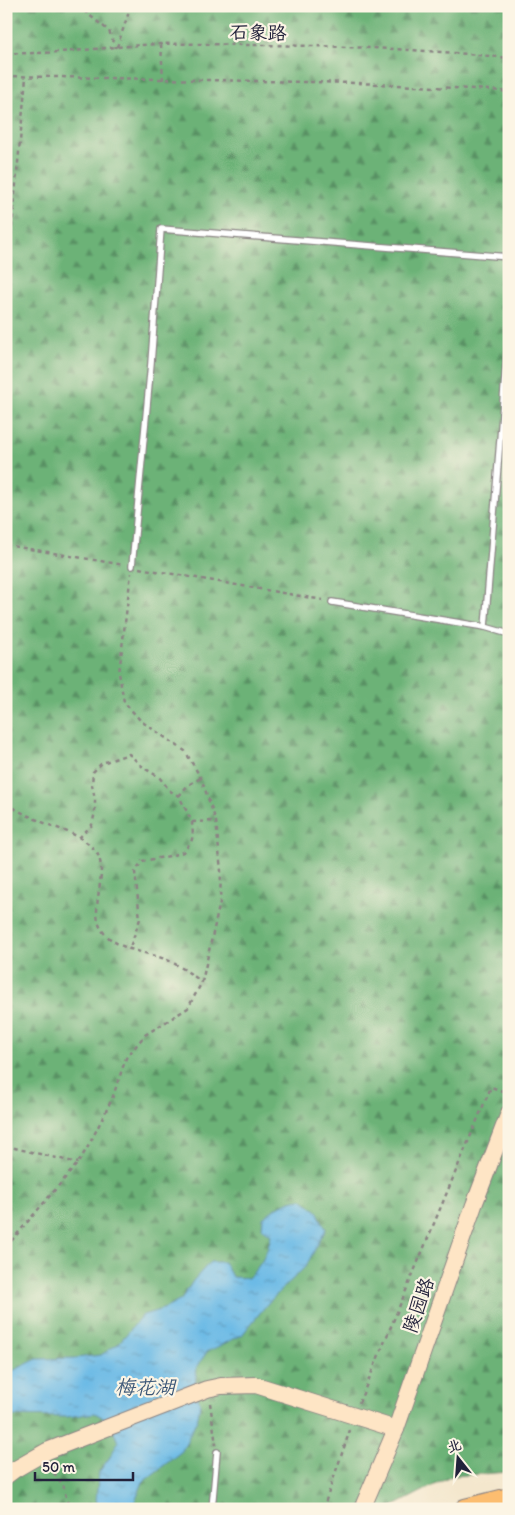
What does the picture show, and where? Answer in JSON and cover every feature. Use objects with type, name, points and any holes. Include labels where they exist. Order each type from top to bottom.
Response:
[{"type":"highway","points":[[465,1509],[509,1498]]},
{"type":"street","name":"陵园路","points":[[362,1509],[396,1430],[474,1205],[509,1113]]},
{"type":"street","points":[[6,1476],[48,1451],[98,1431],[230,1385],[256,1385],[396,1430]]},
{"type":"lane","points":[[132,566],[151,363],[161,229],[509,257]]},
{"type":"lane","points":[[485,627],[509,327]]},
{"type":"lane","points":[[332,602],[485,627],[509,634]]},
{"type":"lane","points":[[212,1509],[217,1452]]},
{"type":"path","points":[[78,6],[109,31],[116,48]]},
{"type":"path","points":[[116,48],[132,6]]},
{"type":"path","points":[[161,44],[163,80]]},
{"type":"path","name":"石象路","points":[[6,53],[22,54],[161,44],[336,46],[459,53],[509,58]]},
{"type":"path","points":[[6,76],[358,83],[509,92]]},
{"type":"path","points":[[6,292],[26,77]]},
{"type":"path","points":[[6,545],[332,602]]},
{"type":"path","points":[[6,1247],[78,1163],[89,1146],[112,1099],[126,1058],[144,1035],[188,1008],[202,982],[220,902],[221,871],[216,821],[201,778],[185,751],[141,721],[124,702],[119,673],[132,566]]},
{"type":"path","points":[[79,838],[92,825],[95,812],[92,785],[93,772],[102,763],[129,754],[144,768],[160,777],[170,791],[179,796],[192,822],[193,836],[191,842],[182,852],[142,861],[135,872],[140,918],[130,950]]},
{"type":"path","points":[[179,796],[188,785],[201,778]]},
{"type":"path","points":[[6,804],[40,821],[74,834],[93,848],[98,855],[100,872],[97,908],[98,925],[106,935],[130,950],[160,957],[183,968],[202,982]]},
{"type":"path","points":[[192,822],[216,821]]},
{"type":"path","points":[[323,1509],[358,1407],[491,1087],[509,1092]]},
{"type":"path","points":[[6,1146],[78,1163]]},
{"type":"path","points":[[208,1393],[217,1452]]},
{"type":"path","points":[[46,1461],[63,1485],[69,1509]]},
{"type":"green space","points":[[6,6],[509,6],[509,1472],[452,1476],[388,1509],[6,1509]]},
{"type":"water","name":"梅花湖","points":[[302,1199],[317,1211],[326,1229],[306,1266],[268,1303],[242,1335],[207,1352],[197,1366],[195,1386],[200,1404],[198,1417],[182,1451],[143,1482],[132,1509],[99,1509],[96,1499],[99,1472],[118,1442],[109,1421],[95,1413],[67,1417],[6,1416],[6,1374],[37,1359],[101,1355],[118,1344],[143,1315],[166,1308],[181,1300],[193,1281],[210,1262],[224,1262],[232,1277],[248,1278],[266,1254],[271,1235],[262,1228],[263,1218],[281,1205]]}]
